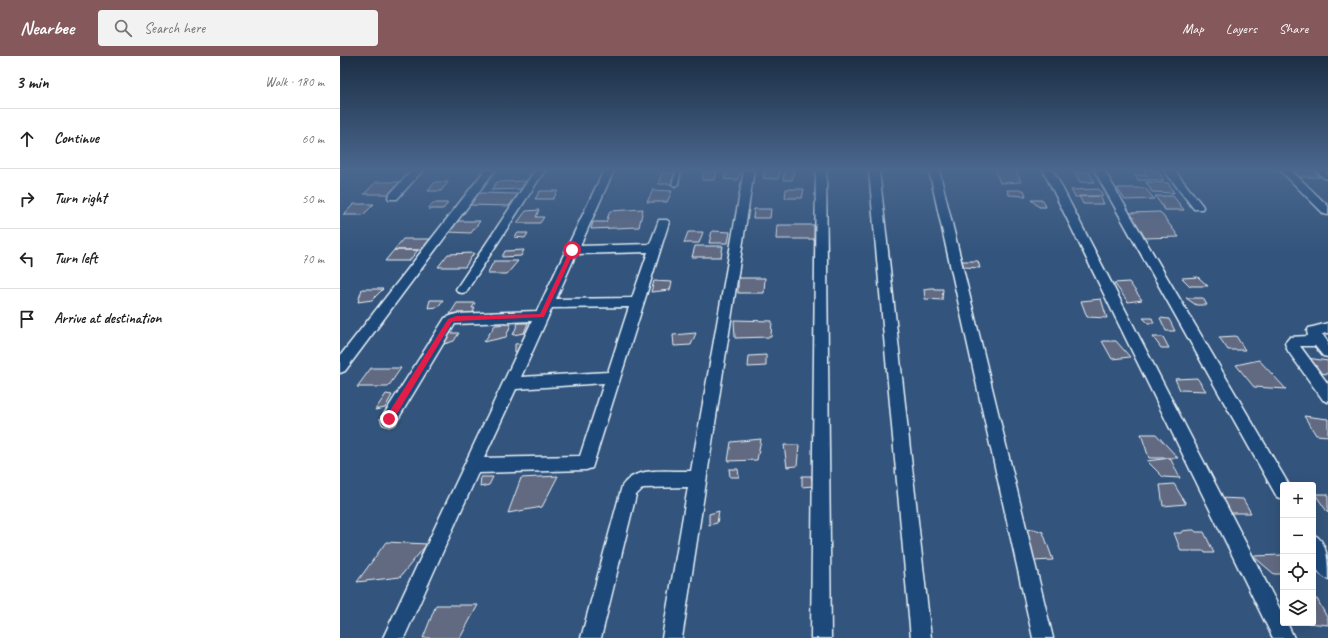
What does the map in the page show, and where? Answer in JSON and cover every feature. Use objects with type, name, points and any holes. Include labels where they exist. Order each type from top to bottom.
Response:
[{"type":"street","points":[[340,367],[469,197]]},
{"type":"street","points":[[462,289],[522,197]]},
{"type":"street","points":[[393,638],[596,197]]},
{"type":"street","points":[[672,638],[745,197]]},
{"type":"street","points":[[821,197],[821,638]]},
{"type":"street","points":[[877,197],[921,638]]},
{"type":"street","points":[[940,197],[1043,638]]},
{"type":"street","points":[[1062,197],[1284,638]]},
{"type":"street","points":[[1115,197],[1280,486]]},
{"type":"street","points":[[1190,197],[1198,207]]},
{"type":"street","points":[[1313,197],[1328,212]]},
{"type":"street","points":[[473,466],[586,463],[663,222]]},
{"type":"street","points":[[572,250],[655,248]]},
{"type":"street","points":[[389,419],[450,321],[456,318],[637,302]]},
{"type":"street","points":[[1324,347],[1314,331],[1328,328]]},
{"type":"street","points":[[1324,347],[1295,342],[1292,344],[1328,396]]},
{"type":"street","points":[[511,383],[613,377]]},
{"type":"street","points":[[591,638],[628,492],[632,486],[640,480],[698,479]]},
{"type":"street","points":[[1316,548],[1328,569]]},
{"type":"building","points":[[476,197],[516,197],[509,206],[469,205]]},
{"type":"building","points":[[536,197],[554,197],[553,199],[535,199]]},
{"type":"building","points":[[649,197],[669,197],[667,202],[647,202]]},
{"type":"building","points":[[785,197],[802,197],[802,198]]},
{"type":"building","points":[[1080,197],[1101,197],[1104,204],[1083,204]]},
{"type":"building","points":[[1123,197],[1152,197],[1154,199],[1125,200]]},
{"type":"building","points":[[1156,197],[1174,197],[1184,210],[1165,210]]},
{"type":"building","points":[[1031,200],[1043,200],[1046,207],[1039,207]]},
{"type":"building","points":[[433,203],[448,203],[443,209],[428,209]]},
{"type":"building","points":[[354,204],[374,204],[363,215],[343,215]]},
{"type":"building","points":[[643,209],[639,227],[591,229],[593,222],[606,222],[610,211]]},
{"type":"building","points":[[754,209],[771,209],[770,218],[753,218]]},
{"type":"building","points":[[539,210],[536,217],[544,217],[540,223],[517,223],[526,211]]},
{"type":"building","points":[[1160,212],[1179,237],[1144,238],[1127,213]]},
{"type":"building","points":[[456,221],[480,221],[471,233],[447,232]]},
{"type":"building","points":[[777,225],[814,225],[814,239],[776,239]]},
{"type":"building","points":[[712,231],[730,232],[728,243],[709,243]]},
{"type":"building","points":[[688,232],[703,232],[699,243],[684,243]]},
{"type":"building","points":[[518,233],[528,233],[525,238],[514,237]]},
{"type":"building","points":[[403,239],[430,239],[421,250],[394,250]]},
{"type":"building","points":[[695,246],[723,246],[721,257],[692,257]]},
{"type":"building","points":[[394,250],[418,250],[409,261],[385,261]]},
{"type":"building","points":[[524,250],[521,256],[502,257],[505,251]]},
{"type":"building","points":[[474,253],[465,267],[438,267],[448,254]]},
{"type":"building","points":[[494,261],[518,261],[507,274],[487,274]]},
{"type":"building","points":[[962,261],[978,261],[980,268],[964,267]]},
{"type":"building","points":[[1198,277],[1208,286],[1190,286],[1182,278]]},
{"type":"building","points":[[738,278],[765,278],[764,293],[738,293]]},
{"type":"building","points":[[654,281],[672,282],[670,290],[651,292]]},
{"type":"building","points":[[1129,282],[1142,300],[1128,302],[1114,283]]},
{"type":"building","points":[[362,289],[383,289],[372,300],[358,302]]},
{"type":"building","points":[[924,289],[943,289],[942,300],[925,299]]},
{"type":"building","points":[[1186,298],[1203,298],[1207,305],[1196,305]]},
{"type":"building","points":[[1101,299],[1107,318],[1087,317],[1081,301]]},
{"type":"building","points":[[430,300],[443,300],[438,307],[428,308]]},
{"type":"building","points":[[457,303],[475,303],[472,308],[475,308],[472,314],[450,314]]},
{"type":"building","points":[[1143,318],[1152,318],[1154,323],[1148,323]]},
{"type":"building","points":[[1160,318],[1169,319],[1175,331],[1166,331]]},
{"type":"building","points":[[734,320],[772,321],[771,337],[735,338]]},
{"type":"building","points":[[518,323],[528,323],[524,333],[513,335]]},
{"type":"building","points":[[511,324],[506,337],[484,342],[495,325]]},
{"type":"building","points":[[446,333],[459,333],[454,341],[444,344]]},
{"type":"building","points":[[696,333],[691,345],[674,346],[673,335]]},
{"type":"building","points":[[1236,336],[1245,350],[1228,350],[1219,337]]},
{"type":"building","points":[[1153,337],[1163,337],[1169,348],[1161,348]]},
{"type":"building","points":[[1102,341],[1116,341],[1130,357],[1112,359]]},
{"type":"building","points":[[526,343],[521,352],[515,352],[515,344]]},
{"type":"building","points":[[766,355],[766,366],[748,367],[749,356]]},
{"type":"building","points":[[1307,358],[1328,361],[1328,374],[1318,373]]},
{"type":"building","points":[[1259,360],[1286,389],[1254,387],[1236,365]]},
{"type":"building","points":[[371,368],[401,368],[388,387],[357,387]]},
{"type":"building","points":[[1197,378],[1206,391],[1180,390],[1175,379]]},
{"type":"building","points":[[386,394],[392,395],[385,408],[375,410]]},
{"type":"building","points":[[1304,416],[1328,419],[1328,436],[1316,435]]},
{"type":"building","points":[[1141,434],[1156,434],[1178,458],[1149,458]]},
{"type":"building","points":[[761,439],[757,460],[728,461],[731,442]]},
{"type":"building","points":[[784,445],[799,445],[797,466],[787,467]]},
{"type":"building","points":[[1170,458],[1180,478],[1163,477],[1147,461]]},
{"type":"building","points":[[729,469],[738,469],[739,477],[730,477]]},
{"type":"building","points":[[558,476],[542,507],[508,513],[521,478]]},
{"type":"building","points":[[802,476],[811,476],[813,486],[802,487]]},
{"type":"building","points":[[481,477],[493,477],[489,485],[480,487]]},
{"type":"building","points":[[1174,484],[1186,504],[1163,506],[1160,485]]},
{"type":"building","points":[[1316,494],[1328,494],[1328,513],[1316,495]]},
{"type":"building","points":[[1220,498],[1243,499],[1251,513],[1227,513]]},
{"type":"building","points":[[719,511],[717,523],[709,525],[709,514]]},
{"type":"building","points":[[1034,529],[1043,532],[1053,560],[1033,561],[1023,530]]},
{"type":"building","points":[[1190,530],[1204,532],[1214,553],[1205,553],[1204,551],[1181,551],[1174,533],[1181,533],[1182,531]]},
{"type":"building","points":[[386,542],[427,544],[400,577],[357,582]]},
{"type":"building","points":[[1280,555],[1280,574],[1274,574],[1253,556]]},
{"type":"building","points":[[1316,599],[1328,619],[1328,625],[1316,624]]},
{"type":"building","points":[[436,605],[478,605],[460,638],[423,638]]},
{"type":"route","points":[[389,419],[450,321],[456,318],[542,316],[572,250]]}]
